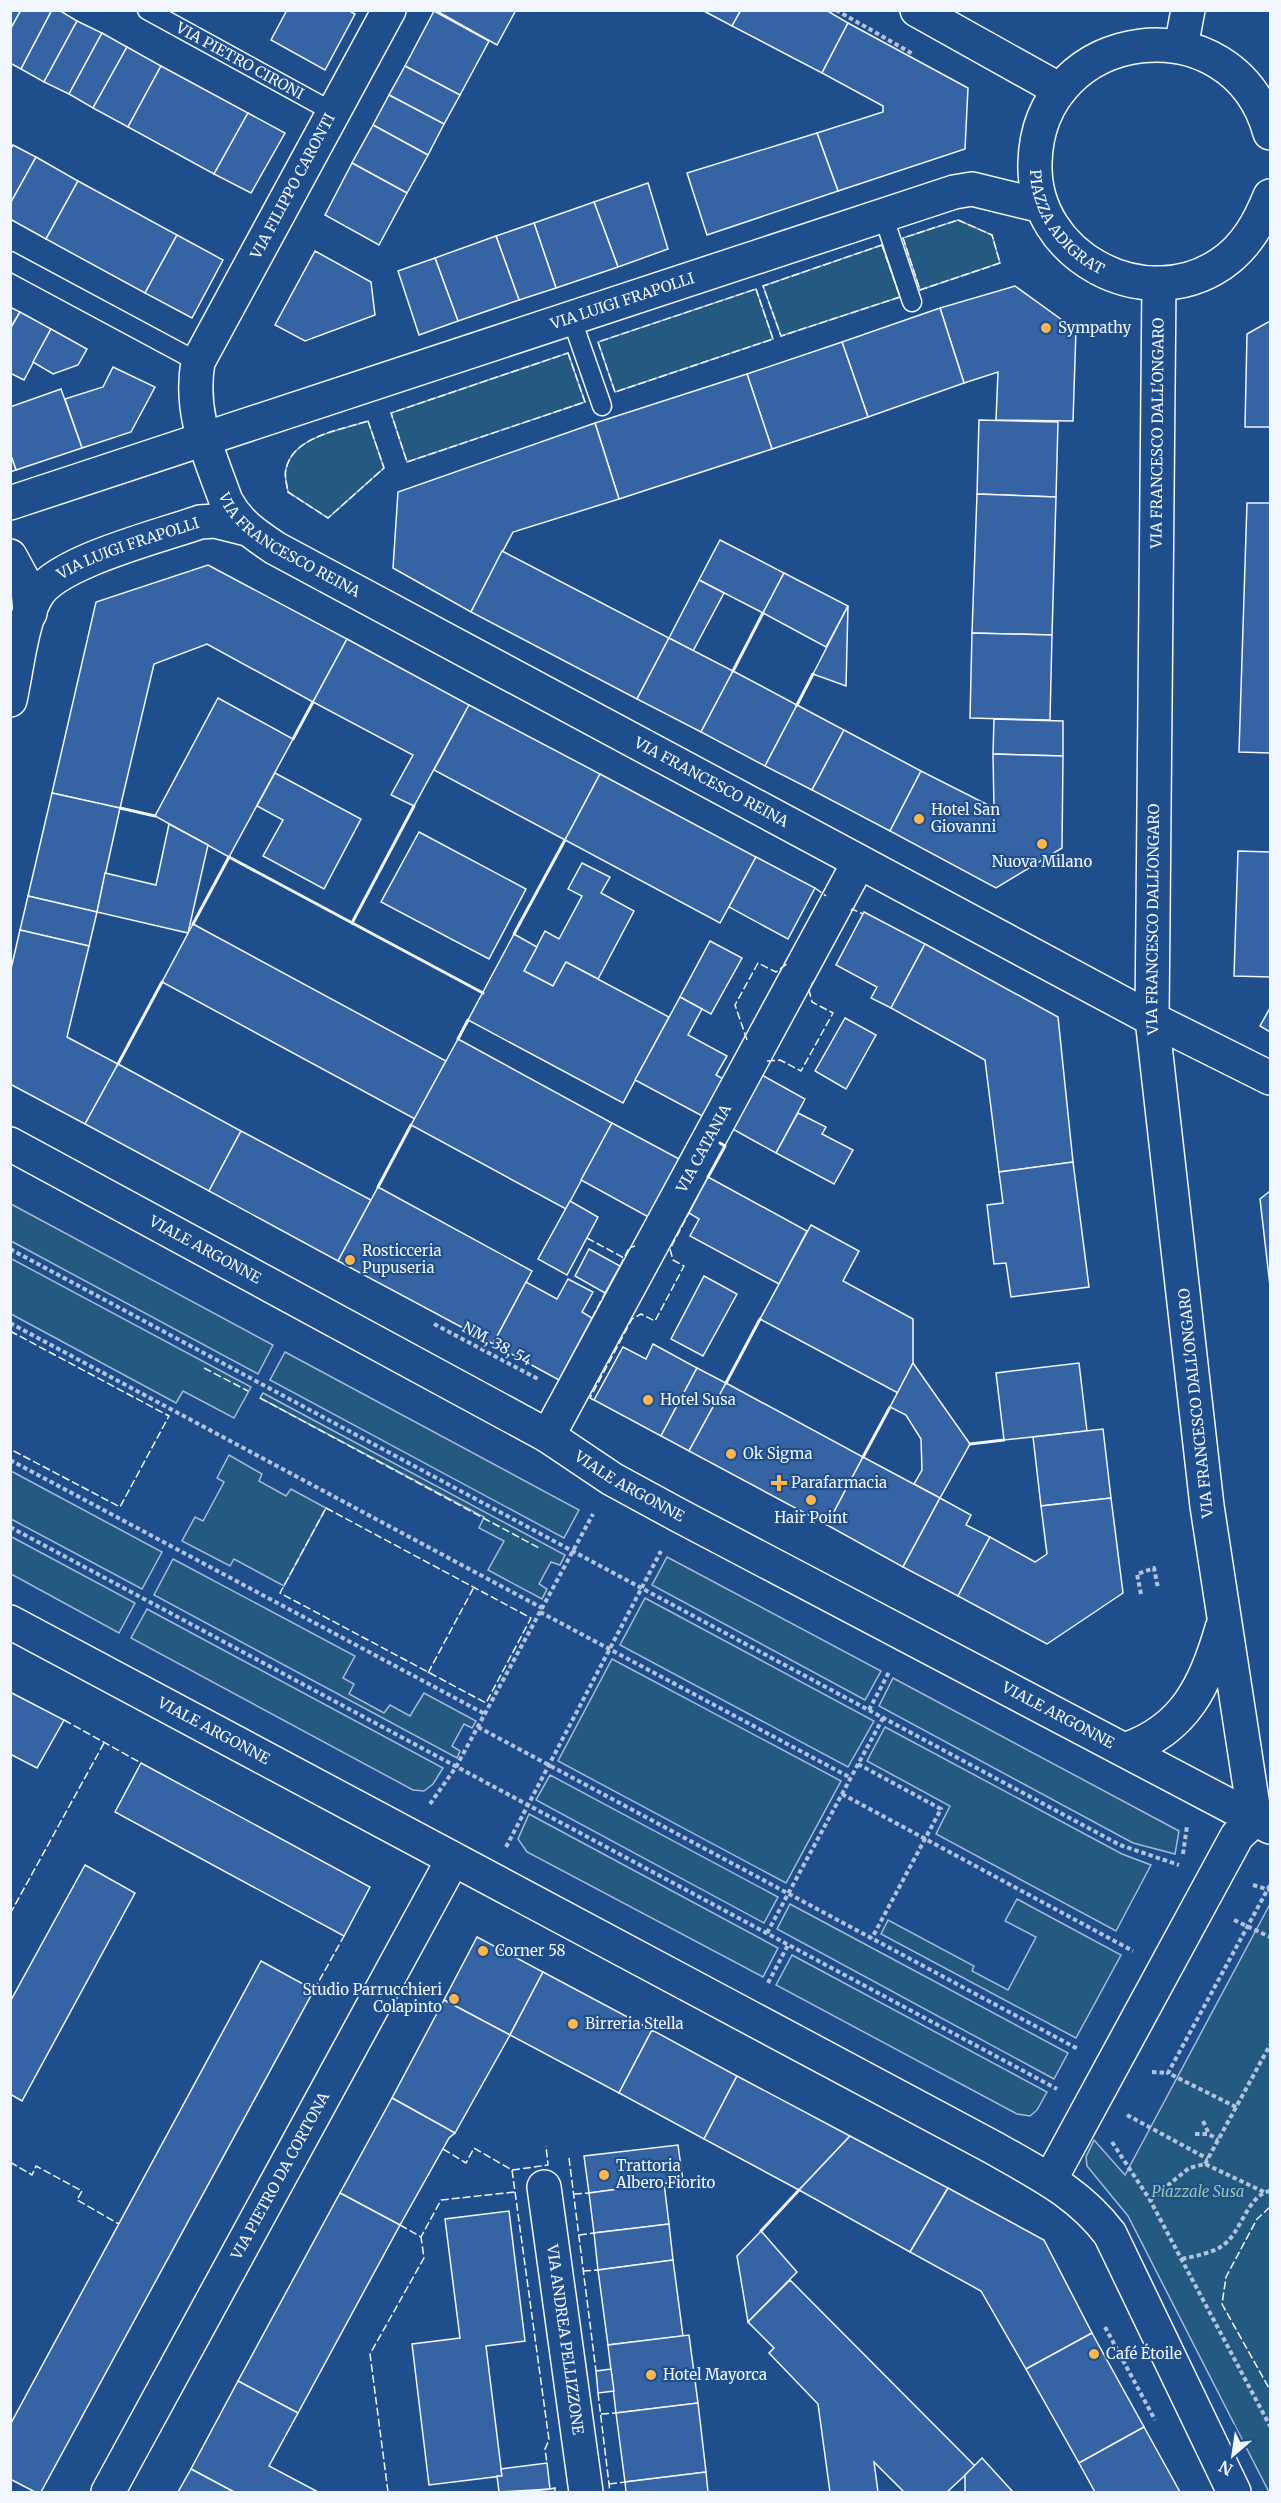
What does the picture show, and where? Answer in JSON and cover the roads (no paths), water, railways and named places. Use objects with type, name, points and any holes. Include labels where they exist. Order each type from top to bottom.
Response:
[{"type":"street","name":"VIA FILIPPO CARONTI","points":[[198,362],[388,10]]},
{"type":"street","points":[[917,10],[1060,90]]},
{"type":"street","points":[[1181,47],[1188,10]]},
{"type":"street","name":"PIAZZA ADIGRAT","points":[[1270,133],[1264,113],[1240,80],[1206,56],[1181,47],[1146,44],[1124,48],[1088,64],[1060,90],[1041,125],[1036,143],[1036,184],[1042,206],[1052,226],[1080,257],[1117,277],[1139,283],[1181,281],[1221,264],[1253,233],[1270,200]]},
{"type":"street","name":"VIA LUIGI FRAPOLLI","points":[[10,503],[203,437],[954,192],[972,189],[1042,206]]},
{"type":"street","name":"VIA FRANCESCO DALL'ONGARO","points":[[1159,283],[1152,1019],[1207,1506],[1224,1624],[1263,1823]]},
{"type":"street","points":[[198,362],[194,385],[195,411],[203,437]]},
{"type":"street","name":"VIA FRANCESCO REINA","points":[[203,437],[226,501],[247,530],[285,554],[1152,1019],[1270,1078]]},
{"type":"street","name":"VIA LUIGI FRAPOLLI","points":[[30,613],[35,599],[48,581],[74,566],[200,522],[215,521],[247,530]]},
{"type":"street","points":[[10,556],[28,589],[30,613],[10,700]]},
{"type":"street","name":"VIA CATANIA","points":[[548,1436],[859,862]]},
{"type":"street","name":"VIALE ARGONNE","points":[[10,1144],[548,1436],[612,1479],[680,1516],[1127,1749],[1263,1823]]},
{"type":"street","name":"VIALE ARGONNE","points":[[10,1622],[1050,2180]]},
{"type":"street","name":"VIA FRANCESCO DALL'ONGARO","points":[[1127,1749],[1151,1740],[1174,1722],[1194,1697],[1211,1665],[1224,1624]]},
{"type":"street","points":[[1234,2493],[1110,2234],[1092,2211],[1073,2194],[1050,2180],[1237,1836],[1263,1823]]},
{"type":"street","name":"VIA PIETRO DA CORTONA","points":[[108,2493],[452,1861]]},
{"type":"street","name":"VIA ANDREA PELLIZZONE","points":[[544,2187],[586,2493]]},
{"type":"lane","name":"VIA PIETRO CIRONI","points":[[147,10],[333,112]]},
{"type":"lane","points":[[883,215],[912,302]]},
{"type":"lane","points":[[10,261],[198,362]]},
{"type":"lane","points":[[571,317],[602,406]]},
{"type":"place","name":"Sympathy","points":[[1046,328]]},
{"type":"place","name":"Hotel San Giovanni","points":[[919,819]]},
{"type":"place","name":"Nuova Milano","points":[[1042,844]]},
{"type":"place","name":"Rosticceria Pupuseria","points":[[350,1260]]},
{"type":"place","name":"Hotel Susa","points":[[648,1400]]},
{"type":"place","name":"Ok Sigma","points":[[731,1454]]},
{"type":"place","name":"Parafarmacia","points":[[779,1483]]},
{"type":"place","name":"Hair Point","points":[[811,1500]]},
{"type":"place","name":"Corner 58","points":[[483,1951]]},
{"type":"place","name":"Studio Parrucchieri Colapinto","points":[[454,1999]]},
{"type":"place","name":"Birreria Stella","points":[[573,2024]]},
{"type":"place","name":"Trattoria Albero Fiorito","points":[[604,2175]]},
{"type":"place","name":"Café Étoile","points":[[1094,2354]]},
{"type":"place","name":"Hotel Mayorca","points":[[651,2375]]},
{"type":"park label","name":"Piazzale Susa","points":[[1198,2192]]}]
